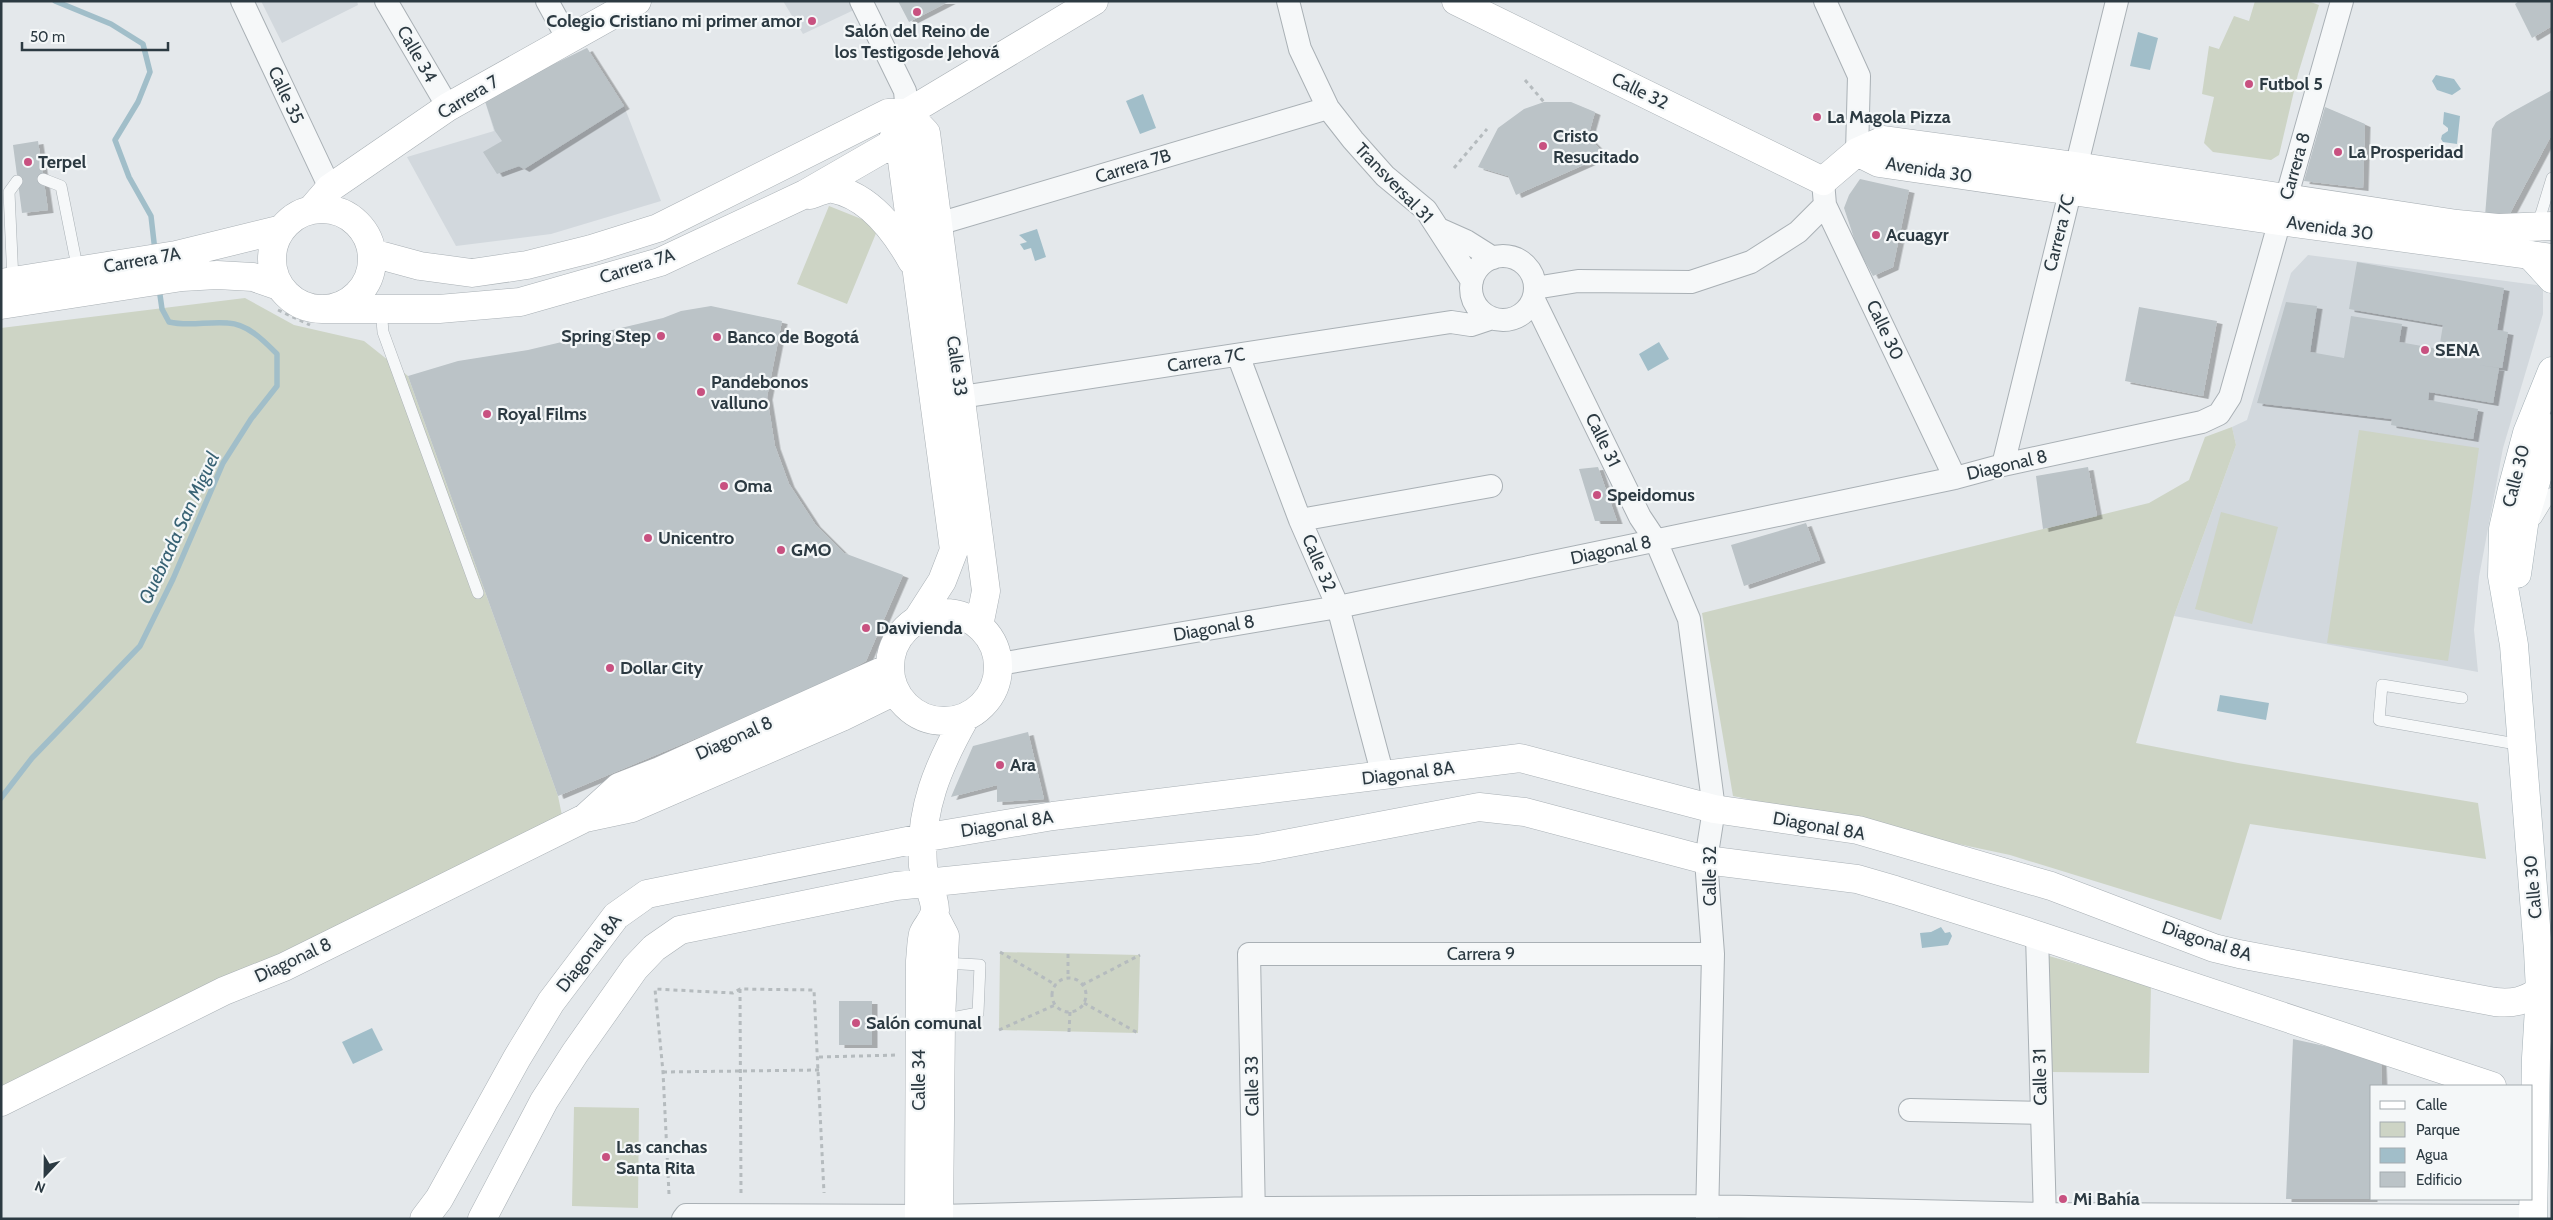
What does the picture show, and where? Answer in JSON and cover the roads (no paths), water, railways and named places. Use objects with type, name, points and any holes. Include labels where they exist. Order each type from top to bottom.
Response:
[{"type":"street","name":"Calle 35","points":[[242,1],[330,188]]},
{"type":"street","name":"Calle 34","points":[[386,1],[448,108]]},
{"type":"street","points":[[547,1],[569,41]]},
{"type":"street","name":"Carrera 7","points":[[311,210],[330,188],[477,89],[569,41],[637,1]]},
{"type":"street","name":"Calle 33","points":[[861,1],[905,91],[907,113],[901,153],[954,550],[942,581],[916,620]]},
{"type":"street","name":"Carrera 7A","points":[[372,253],[420,266],[472,272],[527,265],[591,249],[658,228],[888,113],[907,113],[1094,1]]},
{"type":"street","name":"Transversal 31","points":[[1288,1],[1300,49],[1328,108],[1378,168],[1426,210],[1439,229],[1473,290]]},
{"type":"street","name":"Calle 32","points":[[1456,1],[1824,193]]},
{"type":"street","points":[[1534,294],[1578,281],[1690,282],[1751,262],[1798,232],[1824,193],[1856,152],[1859,76],[1825,1]]},
{"type":"street","name":"Carrera 7C","points":[[2003,465],[2117,1]]},
{"type":"street","name":"Carrera 8","points":[[2219,414],[2230,397],[2342,1]]},
{"type":"street","name":"Carrera 7B","points":[[938,224],[1328,108]]},
{"type":"street","name":"Calle 33","points":[[907,113],[926,133],[986,591],[979,626]]},
{"type":"street","name":"Carrera 7A","points":[[326,309],[439,309],[520,302],[660,262],[794,200],[890,145],[907,113]]},
{"type":"street","name":"Avenida 30","points":[[1856,152],[1879,163],[2072,178],[2282,210],[2541,256]]},
{"type":"street","points":[[794,200],[832,189],[860,200],[884,219],[917,269]]},
{"type":"street","name":"Calle 30","points":[[1824,193],[1955,478]]},
{"type":"street","points":[[325,209],[350,218],[368,240],[372,253],[370,275],[356,296],[341,306],[315,309],[294,301],[279,286],[274,274],[272,251],[282,229],[290,220],[311,210],[325,209]]},
{"type":"street","name":"Avenida 30","points":[[2282,210],[2498,228],[2544,227]]},
{"type":"street","name":"Carrera 7A","points":[[5,290],[179,266],[282,229]]},
{"type":"street","name":"Transversal 31","points":[[1439,229],[1466,241],[1493,258]]},
{"type":"street","points":[[2541,256],[2552,279]]},
{"type":"street","points":[[1451,322],[1473,290],[1483,263],[1493,258],[1511,257],[1578,281]]},
{"type":"street","points":[[1502,318],[1528,309],[1534,294],[1533,277],[1528,268],[1519,261]]},
{"type":"street","name":"Carrera 7A","points":[[179,266],[217,275],[253,277],[279,286]]},
{"type":"street","name":"Carrera 7A","points":[[5,290],[78,271],[128,274]]},
{"type":"street","points":[[1473,290],[1484,314],[1502,318],[1552,338]]},
{"type":"street","name":"Calle 31","points":[[1534,294],[1552,338],[1640,517],[1656,541]]},
{"type":"street","name":"Carrera 7C","points":[[961,397],[1451,322],[1471,325],[1502,318]]},
{"type":"street","name":"Calle 32","points":[[1238,354],[1300,520],[1338,607],[1383,776]]},
{"type":"street","name":"Calle 30","points":[[2533,1217],[2543,1133],[2536,1058],[2546,991],[2514,645],[2502,576],[2503,529],[2527,433],[2552,371]]},
{"type":"street","name":"Diagonal 8","points":[[999,664],[1338,607],[1955,478],[2003,465],[2202,422],[2219,414]]},
{"type":"street","name":"Calle 30","points":[[2514,645],[2520,547],[2532,490],[2552,428]]},
{"type":"street","points":[[1300,520],[1492,486]]},
{"type":"street","name":"Calle 32","points":[[1656,541],[1689,619],[1714,809],[1706,860],[1713,954],[1707,1213]]},
{"type":"street","points":[[938,613],[954,614],[969,619],[979,626],[992,641],[999,664],[997,681],[990,697],[979,710],[964,718],[953,721],[930,720],[915,714],[903,704],[892,679],[891,652],[898,638],[916,620],[938,613]]},
{"type":"street","name":"Diagonal 8","points":[[1,1102],[224,991],[284,967],[586,818],[618,787],[892,679]]},
{"type":"street","name":"Calle 34","points":[[929,1217],[920,961],[923,933],[934,915],[935,908],[926,883],[922,838],[929,796],[942,760],[964,718]]},
{"type":"street","points":[[930,720],[942,760]]},
{"type":"street","name":"Diagonal 8A","points":[[424,1219],[438,1199],[516,1058],[551,1002],[616,916],[647,894],[922,838],[1053,816],[1520,758],[1714,809],[1858,830],[2051,886],[2214,948],[2239,954],[2495,1002],[2512,1004],[2546,991]]},
{"type":"street","points":[[482,1219],[544,1101],[575,1052],[635,968],[654,948],[680,930],[896,886],[1258,849],[1479,807],[1525,812],[1706,860],[1856,880],[2037,935],[2489,1085]]},
{"type":"street","name":"Calle 34","points":[[929,1217],[945,936],[934,915]]},
{"type":"street","name":"Calle 31","points":[[2037,935],[2045,1217]]},
{"type":"street","name":"Calle 33","points":[[1249,954],[1255,1214]]},
{"type":"street","name":"Carrera 9","points":[[1249,954],[1713,954]]},
{"type":"street","points":[[1910,1110],[2041,1113]]},
{"type":"street","points":[[684,1217],[1707,1213],[2045,1217],[2533,1217]]},
{"type":"lane","points":[[2544,227],[2552,178]]},
{"type":"lane","points":[[43,179],[61,186],[78,271]]},
{"type":"lane","points":[[5,290],[9,192],[18,181]]},
{"type":"lane","points":[[381,308],[383,332],[478,594]]},
{"type":"lane","points":[[2520,547],[2552,493]]},
{"type":"lane","points":[[2462,698],[2382,685],[2379,720],[2522,745]]},
{"type":"lane","points":[[941,1020],[978,1013],[980,965],[944,963]]},
{"type":"water","points":[[2138,32],[2158,38],[2150,70],[2130,66]]},
{"type":"water","points":[[2436,75],[2454,79],[2461,89],[2452,95],[2437,90],[2432,81]]},
{"type":"water","points":[[1143,94],[1156,128],[1140,134],[1126,101]]},
{"type":"water","points":[[2444,112],[2460,116],[2457,144],[2443,142],[2441,139],[2442,135],[2448,131],[2448,128],[2443,124]]},
{"type":"water","points":[[1037,229],[1046,257],[1035,261],[1031,248],[1024,250],[1020,244],[1027,242],[1019,235]]},
{"type":"water","points":[[1659,342],[1669,359],[1648,371],[1639,354]]},
{"type":"water","points":[[2220,695],[2269,703],[2266,720],[2217,711]]},
{"type":"water","points":[[1941,927],[1945,933],[1950,932],[1952,936],[1948,945],[1922,948],[1920,933],[1931,932]]},
{"type":"water","points":[[372,1028],[383,1050],[353,1064],[342,1042]]},
{"type":"waterway","name":"Quebrada San Miguel","points":[[55,1],[111,24],[143,44],[150,72],[138,102],[115,140],[129,177],[151,216],[155,251]]},
{"type":"waterway","name":"Quebrada San Miguel","points":[[1,798],[32,758],[140,646],[173,579],[223,463],[251,419],[277,386],[277,354],[261,339],[249,330],[235,324],[184,324],[169,322],[162,309],[159,288]]},
{"type":"place","name":"Salón del Reino de los Testigosde Jehová","points":[[917,12]]},
{"type":"place","name":"Colegio Cristiano mi primer amor","points":[[812,21]]},
{"type":"place","name":"Futbol 5","points":[[2249,84]]},
{"type":"place","name":"La Magola Pizza","points":[[1817,117]]},
{"type":"place","name":"Cristo Resucitado","points":[[1543,146]]},
{"type":"place","name":"La Prosperidad","points":[[2338,152]]},
{"type":"place","name":"Terpel","points":[[28,162]]},
{"type":"place","name":"Acuagyr","points":[[1876,235]]},
{"type":"place","name":"Spring Step","points":[[661,336]]},
{"type":"place","name":"Banco de Bogotá","points":[[717,337]]},
{"type":"place","name":"SENA","points":[[2425,350]]},
{"type":"place","name":"Pandebonos valluno","points":[[701,392]]},
{"type":"place","name":"Royal Films","points":[[487,414]]},
{"type":"place","name":"Oma","points":[[724,486]]},
{"type":"place","name":"Speidomus","points":[[1597,495]]},
{"type":"place","name":"Unicentro","points":[[648,538]]},
{"type":"place","name":"GMO","points":[[781,550]]},
{"type":"place","name":"Davivienda","points":[[866,628]]},
{"type":"place","name":"Dollar City","points":[[610,668]]},
{"type":"place","name":"Ara","points":[[1000,765]]},
{"type":"place","name":"Salón comunal","points":[[856,1023]]},
{"type":"place","name":"Las canchas Santa Rita","points":[[606,1157]]},
{"type":"place","name":"Mi Bahía","points":[[2063,1199]]}]
